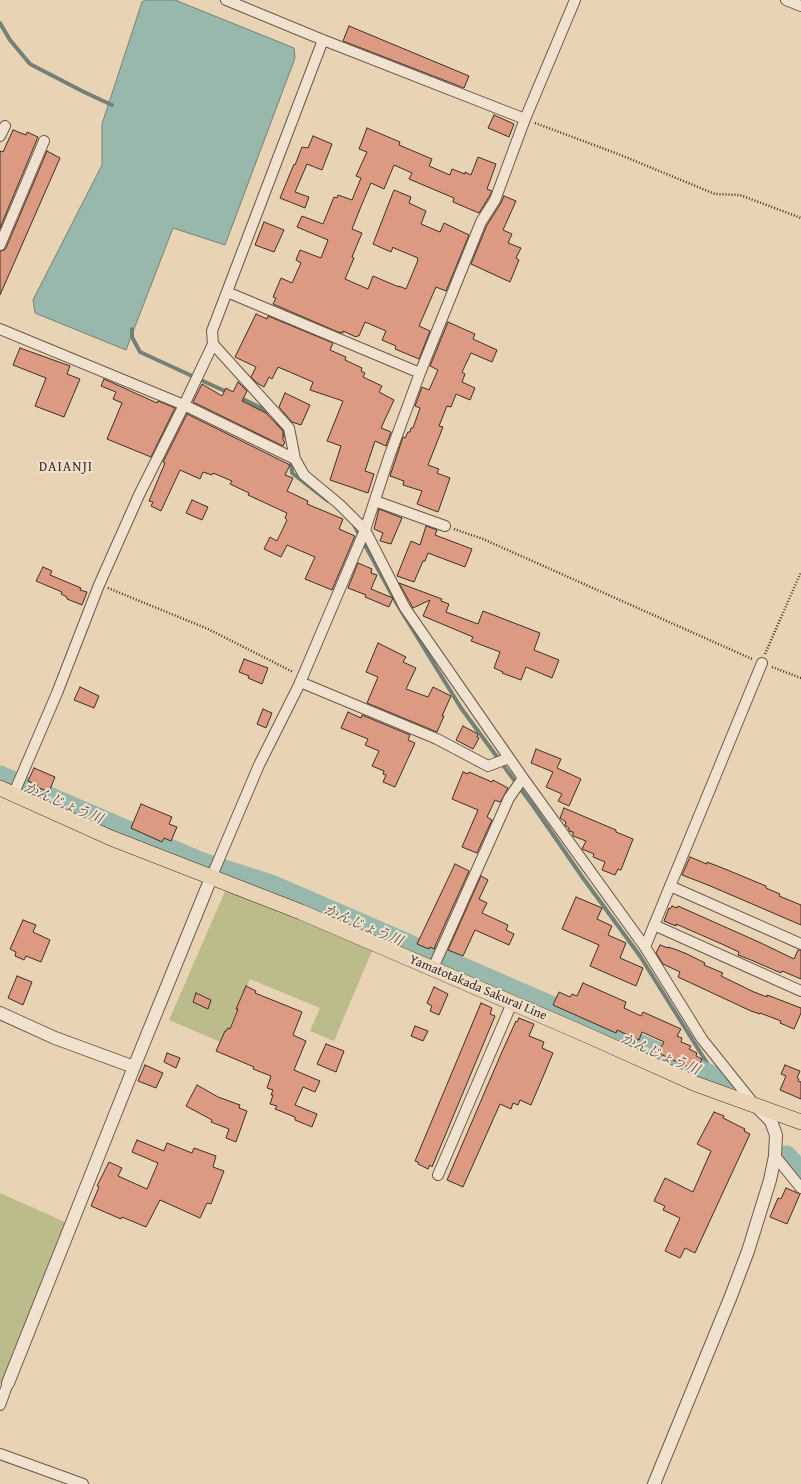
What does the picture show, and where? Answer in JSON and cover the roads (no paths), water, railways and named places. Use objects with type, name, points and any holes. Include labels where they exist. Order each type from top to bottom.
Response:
[{"type":"main road","name":"Yamatotakada Sakurai Line","points":[[12,788],[111,838],[214,872],[301,912],[436,962],[512,1003],[696,1084],[801,1122]]},
{"type":"street","points":[[226,0],[323,40],[525,119]]},
{"type":"street","points":[[0,1405],[134,1067],[214,872],[259,765],[301,680],[365,530],[389,457],[420,373],[481,222],[495,200],[525,119],[574,0]]},
{"type":"street","points":[[786,0],[801,6]]},
{"type":"street","points":[[12,788],[57,693],[99,585],[139,496],[213,344],[212,331],[323,40]]},
{"type":"street","points":[[0,136],[5,126]]},
{"type":"street","points":[[0,246],[44,141]]},
{"type":"street","points":[[227,292],[420,373]]},
{"type":"street","points":[[0,329],[184,405],[295,459]]},
{"type":"street","points":[[213,344],[289,428],[295,459],[304,475],[339,504],[365,530],[405,608],[523,778],[645,947],[702,1039],[754,1104],[771,1121],[776,1135],[775,1156],[770,1180],[748,1251],[654,1484]]},
{"type":"street","points":[[375,501],[445,526]]},
{"type":"street","points":[[645,947],[762,663]]},
{"type":"street","points":[[301,680],[437,739],[488,766],[509,758]]},
{"type":"street","points":[[436,962],[509,798],[523,778]]},
{"type":"street","points":[[670,886],[801,944]]},
{"type":"street","points":[[654,925],[801,991]]},
{"type":"street","points":[[438,1175],[512,1003]]},
{"type":"street","points":[[0,1012],[56,1038],[134,1067]]},
{"type":"street","points":[[775,1156],[801,1188]]},
{"type":"street","points":[[0,1454],[83,1484]]},
{"type":"waterway","points":[[0,23],[10,40],[30,64],[112,105]]},
{"type":"waterway","points":[[132,329],[132,337],[140,352],[229,393]]},
{"type":"waterway","points":[[239,397],[269,412]]},
{"type":"waterway","points":[[275,418],[288,441]]},
{"type":"waterway","points":[[291,458],[292,473],[328,501]]},
{"type":"waterway","points":[[354,525],[397,604],[461,708],[534,807],[583,878],[640,956],[717,1079]]},
{"type":"waterway","name":"かんじょう川","points":[[0,777],[202,864],[271,886],[717,1079],[722,1084]]},
{"type":"waterway","name":"かんじょう川","points":[[786,1157],[801,1174]]},
{"type":"district","name":"DAIANJI","points":[[66,467]]}]
